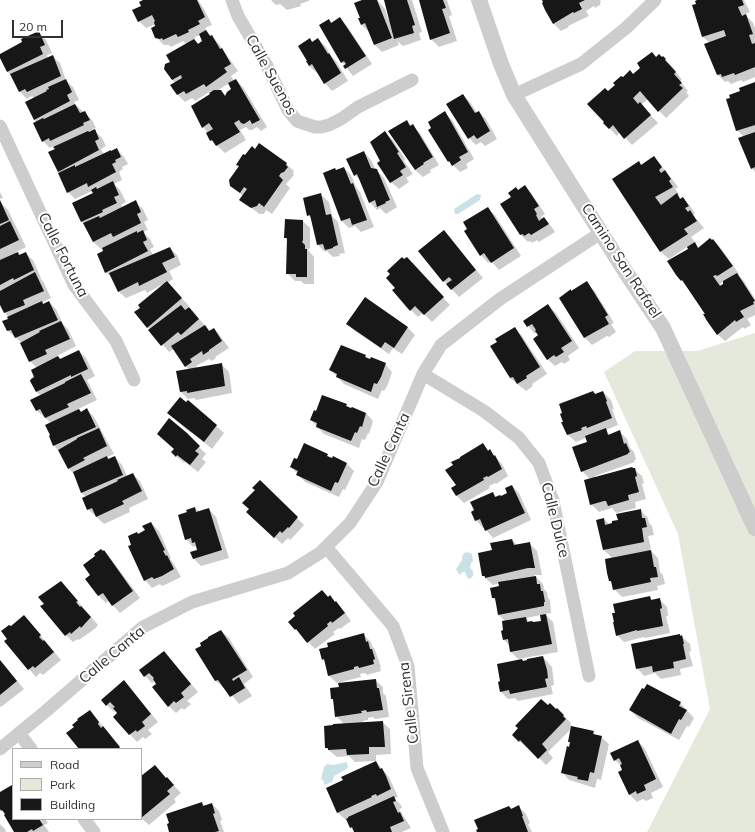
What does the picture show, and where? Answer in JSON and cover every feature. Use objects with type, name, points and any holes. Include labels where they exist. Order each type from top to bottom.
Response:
[{"type":"street","name":"Calle Suenos","points":[[232,0],[238,16],[267,66],[288,110],[297,121],[310,126],[322,127],[341,119],[358,107],[412,80]]},
{"type":"street","name":"Camino San Rafael","points":[[479,0],[501,64],[514,95],[602,232],[625,271],[663,328],[755,528]]},
{"type":"street","points":[[514,95],[581,64],[626,28],[655,0]]},
{"type":"street","name":"Calle Fortuna","points":[[0,126],[74,285],[116,341],[134,380]]},
{"type":"street","name":"Calle Canta","points":[[0,749],[143,627],[192,602],[288,573],[320,553],[350,523],[377,482],[423,374],[441,345],[500,299],[602,232]]},
{"type":"street","name":"Calle Dulce","points":[[423,374],[484,411],[514,434],[539,463],[553,501],[588,676]]},
{"type":"street","name":"Calle Sirena","points":[[326,547],[393,626],[408,666],[417,768],[443,832]]},
{"type":"street","points":[[19,733],[30,748]]},
{"type":"street","points":[[85,820],[94,832]]},
{"type":"green space","points":[[755,333],[755,832],[647,832],[710,709],[678,534],[604,372],[635,351],[697,351]]},
{"type":"water","points":[[477,194],[481,195],[480,200],[458,214],[455,214],[454,209]]},
{"type":"water","points":[[468,552],[472,554],[473,561],[470,568],[473,571],[473,576],[468,579],[465,572],[462,572],[461,575],[456,569],[462,560],[464,553]]},
{"type":"water","points":[[347,762],[348,767],[345,770],[334,776],[332,782],[324,785],[324,781],[321,779],[324,767],[327,764],[333,765]]},
{"type":"building","points":[[143,0],[197,0],[205,17],[198,21],[200,24],[188,30],[189,32],[178,37],[176,34],[163,40],[162,38],[155,38],[151,28],[155,26],[155,21],[152,15],[138,22],[132,10],[141,6],[139,2]]},
{"type":"building","points":[[362,0],[377,0],[392,38],[374,45],[365,23],[361,25],[354,3]]},
{"type":"building","points":[[384,0],[407,0],[415,25],[412,26],[414,33],[394,39]]},
{"type":"building","points":[[419,0],[443,0],[446,8],[442,9],[450,33],[430,40]]},
{"type":"building","points":[[542,0],[585,0],[579,3],[582,9],[574,13],[573,12],[553,24],[545,10]]},
{"type":"building","points":[[742,0],[744,5],[738,7],[742,16],[746,14],[753,34],[749,35],[752,44],[755,43],[755,67],[735,75],[734,73],[722,77],[721,74],[717,75],[704,44],[726,36],[724,30],[702,37],[692,5],[696,4],[695,1]]},
{"type":"building","points":[[340,17],[366,56],[345,69],[343,66],[346,64],[344,61],[341,63],[319,25],[329,19],[331,23]]},
{"type":"building","points":[[206,30],[210,36],[212,35],[220,49],[222,48],[231,64],[224,68],[227,72],[206,87],[204,84],[186,94],[184,91],[177,95],[170,85],[182,78],[181,75],[172,80],[164,69],[165,64],[170,62],[166,55],[194,39],[198,44],[202,41],[199,34]]},
{"type":"building","points":[[39,31],[45,45],[40,47],[43,54],[7,72],[0,58],[0,54],[22,42],[21,39]]},
{"type":"building","points":[[310,38],[312,42],[318,38],[341,73],[324,84],[312,64],[309,66],[298,46]]},
{"type":"building","points":[[652,52],[656,57],[659,54],[666,59],[665,60],[676,72],[674,74],[682,83],[679,85],[683,88],[658,112],[640,91],[633,98],[638,104],[640,102],[651,115],[624,139],[613,125],[609,129],[587,104],[605,88],[608,91],[615,85],[613,83],[621,76],[623,77],[630,70],[633,74],[640,68],[637,63]]},
{"type":"building","points":[[53,55],[61,76],[27,92],[25,89],[19,92],[10,74]]},
{"type":"building","points":[[66,79],[72,92],[67,95],[70,101],[34,120],[25,102],[47,91],[46,90],[49,89],[48,87]]},
{"type":"building","points":[[236,79],[260,120],[252,124],[250,120],[244,124],[239,120],[234,123],[240,132],[216,146],[212,140],[210,141],[206,133],[213,129],[209,123],[202,128],[191,106],[214,90],[221,90],[225,96],[231,89],[228,83]]},
{"type":"building","points":[[755,82],[755,125],[736,131],[726,99],[730,98],[729,95],[740,91],[739,88]]},
{"type":"building","points":[[463,94],[475,113],[479,111],[490,131],[477,139],[474,135],[468,139],[446,104]]},
{"type":"building","points":[[75,104],[80,113],[85,111],[90,120],[83,123],[84,125],[50,141],[49,138],[42,142],[33,123]]},
{"type":"building","points":[[445,111],[468,152],[459,157],[461,160],[452,166],[428,130],[431,128],[428,122]]},
{"type":"building","points":[[407,120],[410,126],[413,124],[433,157],[415,170],[388,131]]},
{"type":"building","points":[[95,129],[99,139],[95,141],[99,150],[58,172],[48,152],[55,149],[53,147]]},
{"type":"building","points":[[385,131],[399,152],[397,153],[406,167],[400,171],[403,175],[390,183],[377,163],[380,161],[370,142]]},
{"type":"building","points":[[755,132],[755,167],[751,169],[738,138]]},
{"type":"building","points":[[259,143],[287,163],[286,165],[288,167],[279,176],[283,180],[264,207],[259,203],[257,206],[251,208],[239,200],[247,189],[244,187],[240,193],[230,186],[229,180],[239,166],[236,165],[243,154],[245,155],[252,146],[255,149]]},
{"type":"building","points":[[117,148],[121,157],[115,160],[116,162],[112,164],[116,172],[88,187],[87,183],[67,193],[58,173]]},
{"type":"building","points":[[364,151],[371,168],[377,169],[390,200],[377,207],[375,200],[369,203],[357,174],[354,176],[346,159]]},
{"type":"building","points":[[654,156],[662,167],[659,170],[661,173],[665,170],[671,179],[669,181],[673,187],[655,197],[661,205],[677,193],[680,199],[683,197],[689,206],[685,208],[688,212],[690,210],[697,221],[684,229],[688,234],[660,252],[612,179],[639,161],[641,165]]},
{"type":"building","points":[[344,167],[351,184],[353,183],[367,220],[352,225],[350,218],[341,221],[323,173],[335,168],[336,170]]},
{"type":"building","points":[[113,181],[119,195],[114,197],[117,203],[102,210],[103,212],[81,222],[72,203],[93,193],[91,190],[96,187],[97,189]]},
{"type":"building","points":[[525,185],[539,206],[534,209],[539,221],[544,217],[549,224],[531,235],[529,233],[524,236],[523,234],[520,235],[500,204],[511,197],[508,193],[516,187],[518,190]]},
{"type":"building","points":[[321,193],[326,215],[331,214],[338,245],[325,250],[323,244],[317,245],[310,215],[307,216],[303,198]]},
{"type":"building","points":[[0,200],[9,220],[0,224]]},
{"type":"building","points":[[136,200],[141,212],[137,214],[141,223],[113,237],[111,233],[93,242],[83,223],[99,216],[100,218]]},
{"type":"building","points":[[488,207],[514,248],[491,263],[484,253],[480,256],[464,231],[467,229],[463,222]]},
{"type":"building","points":[[285,219],[303,220],[302,242],[305,245],[305,249],[307,249],[307,277],[296,277],[296,274],[286,274],[287,238],[284,238]]},
{"type":"building","points":[[10,221],[19,240],[0,249],[0,226]]},
{"type":"building","points":[[143,230],[147,240],[143,242],[148,251],[105,273],[97,254],[103,251],[102,248],[137,231],[137,233]]},
{"type":"building","points":[[444,230],[476,270],[451,290],[446,284],[452,280],[449,277],[443,282],[418,251]]},
{"type":"building","points":[[710,238],[712,240],[713,239],[733,266],[717,276],[713,276],[720,286],[723,284],[723,281],[737,273],[755,301],[753,302],[754,304],[740,311],[744,317],[736,322],[735,320],[717,335],[703,314],[705,314],[667,261],[688,249],[687,247],[695,242],[698,248]]},
{"type":"building","points":[[170,247],[175,257],[162,263],[167,272],[139,286],[138,282],[118,292],[109,273]]},
{"type":"building","points":[[18,252],[19,255],[26,252],[34,270],[0,285],[0,260]]},
{"type":"building","points":[[402,257],[404,259],[407,257],[444,297],[424,315],[415,306],[410,311],[392,290],[395,288],[386,278],[390,274],[387,271]]},
{"type":"building","points":[[35,272],[44,291],[23,300],[25,305],[4,313],[0,305],[0,291]]},
{"type":"building","points":[[167,281],[182,298],[147,328],[134,312],[140,308],[138,305]]},
{"type":"building","points":[[587,281],[608,315],[605,317],[609,324],[584,338],[559,298],[571,289],[571,291]]},
{"type":"building","points":[[365,297],[408,327],[394,348],[385,342],[381,348],[346,324]]},
{"type":"building","points":[[42,301],[43,304],[49,301],[58,320],[15,338],[11,330],[7,331],[2,321],[8,319],[7,317]]},
{"type":"building","points":[[548,304],[572,341],[561,348],[564,352],[556,357],[554,355],[547,360],[533,339],[538,335],[535,331],[536,330],[532,324],[527,327],[523,321]]},
{"type":"building","points":[[181,305],[185,310],[189,307],[199,319],[181,335],[178,332],[161,346],[148,330]]},
{"type":"building","points":[[61,321],[70,339],[45,350],[47,354],[29,362],[20,343],[40,332],[39,331]]},
{"type":"building","points":[[205,325],[209,331],[214,328],[222,341],[203,355],[202,351],[190,359],[192,362],[185,367],[171,346]]},
{"type":"building","points":[[515,327],[540,367],[517,384],[513,377],[510,378],[490,346],[497,342],[495,339]]},
{"type":"building","points":[[341,345],[366,355],[365,357],[370,359],[371,357],[386,363],[381,377],[377,384],[374,383],[371,392],[336,377],[337,374],[329,370]]},
{"type":"building","points":[[79,350],[88,369],[71,377],[71,375],[36,392],[30,381],[34,377],[31,370],[58,356],[60,359]]},
{"type":"building","points":[[222,363],[225,386],[187,393],[187,391],[180,392],[176,371]]},
{"type":"building","points":[[81,374],[91,393],[67,404],[69,407],[45,418],[40,409],[36,411],[30,400]]},
{"type":"building","points":[[593,391],[595,394],[603,391],[612,418],[587,428],[586,426],[581,428],[582,430],[567,435],[561,422],[563,422],[559,404]]},
{"type":"building","points":[[322,395],[366,413],[362,427],[360,426],[357,433],[355,432],[351,441],[316,427],[317,423],[310,420],[314,410],[316,411]]},
{"type":"building","points":[[180,397],[186,402],[188,400],[217,425],[204,442],[167,413]]},
{"type":"building","points":[[87,408],[96,427],[53,446],[45,425],[79,409],[81,412]]},
{"type":"building","points":[[169,418],[200,446],[195,451],[199,454],[190,465],[177,455],[176,457],[171,452],[174,449],[157,434]]},
{"type":"building","points":[[99,428],[107,446],[83,458],[85,460],[68,469],[58,450],[77,438]]},
{"type":"building","points":[[606,428],[608,435],[620,430],[624,444],[626,443],[630,452],[581,472],[572,447],[587,442],[585,436]]},
{"type":"building","points":[[304,443],[328,454],[327,456],[332,458],[333,456],[347,463],[338,483],[335,482],[331,491],[296,475],[298,471],[290,467],[294,458],[297,459]]},
{"type":"building","points":[[483,443],[488,451],[490,449],[494,456],[495,455],[502,469],[488,477],[483,478],[484,480],[456,496],[451,488],[456,485],[445,470],[453,465],[451,462]]},
{"type":"building","points":[[107,456],[108,459],[115,456],[123,475],[81,493],[73,472]]},
{"type":"building","points":[[632,467],[635,468],[637,476],[635,477],[639,492],[628,495],[629,500],[608,506],[606,501],[590,505],[584,480]]},
{"type":"building","points":[[133,473],[142,491],[122,501],[124,504],[96,517],[92,508],[87,510],[82,498]]},
{"type":"building","points":[[260,480],[298,517],[289,528],[288,527],[282,533],[280,531],[274,538],[246,512],[249,509],[242,503],[255,490],[252,488]]},
{"type":"building","points":[[512,485],[525,513],[485,531],[480,519],[475,521],[471,512],[474,510],[470,502],[493,492],[495,497],[501,496],[507,493],[505,488]]},
{"type":"building","points":[[195,507],[196,512],[209,508],[222,550],[193,559],[190,552],[197,550],[195,542],[192,543],[191,538],[185,540],[178,515]]},
{"type":"building","points":[[641,509],[642,518],[645,518],[647,527],[642,528],[644,542],[603,550],[596,520],[604,518],[605,525],[612,523],[612,521],[618,520],[616,514]]},
{"type":"building","points":[[151,522],[165,550],[163,551],[166,556],[167,555],[174,569],[162,576],[154,579],[152,577],[144,581],[128,546],[131,545],[128,536],[137,532],[138,534],[145,530],[142,526]]},
{"type":"building","points":[[512,539],[514,545],[530,542],[535,568],[528,568],[485,578],[485,576],[482,576],[478,553],[492,550],[490,543]]},
{"type":"building","points":[[101,549],[103,551],[104,550],[133,591],[112,606],[103,593],[98,596],[85,579],[90,575],[83,565],[95,556],[94,554]]},
{"type":"building","points":[[651,550],[654,567],[656,567],[658,577],[650,578],[651,582],[613,590],[611,581],[609,581],[605,559]]},
{"type":"building","points":[[536,576],[537,584],[540,584],[541,591],[543,591],[545,602],[544,606],[498,615],[495,598],[492,598],[490,588],[499,586],[498,582]]},
{"type":"building","points":[[61,581],[78,601],[76,602],[80,607],[81,606],[91,617],[81,628],[80,626],[71,634],[70,632],[65,636],[40,606],[44,604],[38,597]]},
{"type":"building","points":[[322,590],[328,597],[330,595],[335,602],[336,601],[345,613],[332,623],[331,621],[327,624],[328,626],[307,643],[296,629],[295,630],[288,622],[295,616],[293,613]]},
{"type":"building","points":[[650,596],[651,600],[660,598],[663,626],[637,630],[616,636],[612,613],[615,613],[613,604]]},
{"type":"building","points":[[546,614],[552,644],[510,652],[508,639],[503,640],[501,631],[503,630],[502,621],[526,617],[527,622],[541,621],[540,615]]},
{"type":"building","points":[[24,615],[41,635],[39,637],[43,641],[44,640],[54,652],[35,668],[33,666],[28,670],[4,641],[7,639],[1,631],[9,625],[11,626]]},
{"type":"building","points":[[221,630],[247,670],[232,679],[233,681],[239,677],[245,688],[230,697],[218,680],[215,681],[195,649],[201,646],[200,643],[208,637]]},
{"type":"building","points":[[364,633],[366,642],[368,641],[370,649],[372,649],[375,659],[373,660],[374,664],[359,668],[358,666],[354,667],[354,669],[328,676],[324,659],[322,660],[319,649],[328,647],[327,643]]},
{"type":"building","points":[[680,634],[680,636],[682,635],[686,659],[673,662],[674,668],[653,672],[652,666],[636,669],[631,644]]},
{"type":"building","points":[[164,651],[191,684],[181,693],[184,697],[176,703],[174,701],[168,707],[152,687],[156,684],[153,679],[154,678],[149,673],[144,677],[139,670]]},
{"type":"building","points":[[543,656],[547,670],[548,678],[545,679],[547,687],[510,694],[509,690],[500,692],[497,664],[522,659],[523,661]]},
{"type":"building","points":[[0,660],[17,681],[0,695]]},
{"type":"building","points":[[376,679],[383,710],[367,712],[366,710],[361,711],[362,713],[335,717],[330,688],[339,687],[338,683]]},
{"type":"building","points":[[124,680],[151,714],[142,722],[145,726],[137,732],[136,730],[129,735],[113,717],[117,713],[113,708],[115,707],[110,702],[106,706],[101,700]]},
{"type":"building","points":[[647,684],[681,702],[679,706],[687,710],[681,720],[679,719],[671,734],[629,710],[642,688],[644,689]]},
{"type":"building","points":[[541,699],[548,705],[550,703],[556,709],[557,708],[566,719],[542,744],[547,750],[538,759],[520,740],[519,742],[512,735],[518,728],[515,726]]},
{"type":"building","points":[[90,710],[99,722],[98,724],[101,728],[103,726],[120,747],[78,748],[66,733],[74,727],[72,725],[78,720],[77,719]]},
{"type":"building","points":[[383,721],[385,747],[369,747],[369,754],[347,755],[346,749],[328,750],[328,748],[325,748],[324,726],[333,724]]},
{"type":"building","points":[[571,726],[594,731],[593,734],[602,736],[594,773],[590,772],[588,781],[577,779],[578,777],[561,773],[567,746],[569,747],[570,742],[568,742]]},
{"type":"building","points":[[638,740],[656,779],[644,785],[646,790],[637,794],[636,791],[629,795],[618,772],[622,770],[620,765],[622,764],[619,758],[614,761],[610,753]]},
{"type":"building","points":[[376,761],[380,769],[382,768],[391,789],[377,796],[376,794],[371,796],[372,797],[337,813],[326,788],[343,780],[341,777]]},
{"type":"building","points":[[155,765],[174,785],[167,791],[170,794],[142,817],[142,775]]},
{"type":"building","points":[[12,785],[12,820],[40,820],[43,825],[33,831],[32,829],[27,832],[14,832],[4,815],[5,814],[0,809],[0,792]]},
{"type":"building","points":[[394,796],[396,801],[393,802],[404,821],[390,827],[392,832],[354,832],[352,827],[350,828],[346,819],[348,817]]},
{"type":"building","points":[[202,802],[203,806],[212,803],[215,813],[213,814],[219,831],[169,832],[167,824],[169,823],[166,814]]},
{"type":"building","points":[[519,805],[528,832],[477,832],[476,830],[478,829],[474,820],[509,806],[511,809]]}]
